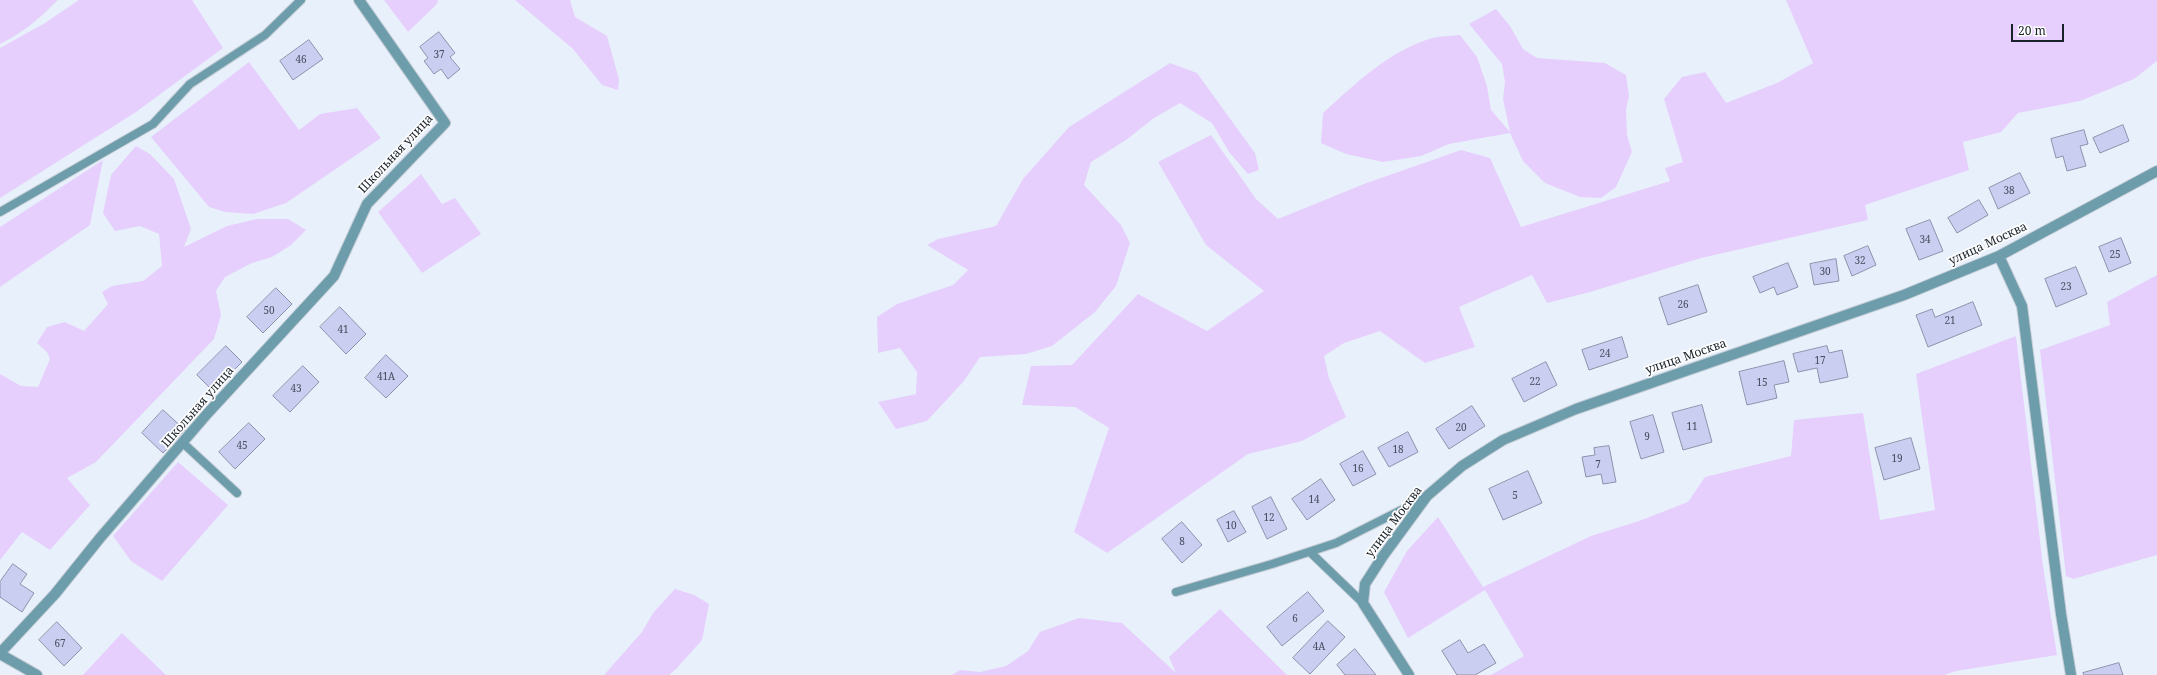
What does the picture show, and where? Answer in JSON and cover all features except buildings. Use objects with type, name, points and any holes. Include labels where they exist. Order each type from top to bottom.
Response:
[{"type":"street","name":"Школьная улица","points":[[0,654],[55,594],[100,538],[160,471],[207,414],[334,276],[368,204],[445,123],[359,0]]},
{"type":"street","name":"улица Москва","points":[[1363,603],[1365,584],[1383,556],[1427,496],[1462,466],[1503,440],[1576,409],[1904,295],[1999,256],[2157,172]]},
{"type":"street","points":[[1999,256],[2022,306],[2061,614],[2071,675]]},
{"type":"street","points":[[1363,603],[1409,675]]},
{"type":"street","points":[[0,654],[37,675]]},
{"type":"lane","points":[[0,212],[153,124],[190,84],[265,35],[301,0]]},
{"type":"lane","points":[[183,443],[237,493]]},
{"type":"lane","points":[[1176,592],[1336,543],[1427,496]]},
{"type":"lane","points":[[1310,552],[1363,603]]},
{"type":"shaded area","points":[[0,0],[58,0],[31,25],[17,35],[0,44]]},
{"type":"shaded area","points":[[79,0],[192,0],[223,48],[136,112],[0,198],[0,48],[45,23]]},
{"type":"shaded area","points":[[384,0],[438,0],[437,4],[408,32]]},
{"type":"shaded area","points":[[515,0],[570,0],[575,17],[607,36],[619,79],[618,90],[602,85],[573,49]]},
{"type":"shaded area","points":[[1786,0],[2157,0],[2157,61],[2134,79],[2080,101],[2018,113],[2001,132],[1963,142],[1969,170],[1865,205],[1868,220],[1701,258],[1590,292],[1547,303],[1532,275],[1459,307],[1475,347],[1425,363],[1380,331],[1344,343],[1324,356],[1329,378],[1346,417],[1302,441],[1248,454],[1107,553],[1074,532],[1109,428],[1075,407],[1022,405],[1031,366],[1072,365],[1138,294],[1207,331],[1264,291],[1206,245],[1158,162],[1211,135],[1256,199],[1278,219],[1364,184],[1461,150],[1490,158],[1521,227],[1670,181],[1665,168],[1683,162],[1664,99],[1682,77],[1705,72],[1726,103],[1777,83],[1813,63]]},
{"type":"shaded area","points":[[1496,9],[1510,26],[1523,49],[1537,58],[1605,63],[1626,75],[1629,96],[1626,110],[1627,135],[1632,152],[1616,187],[1601,198],[1580,197],[1545,183],[1523,161],[1510,133],[1449,144],[1421,156],[1383,162],[1346,154],[1321,143],[1323,113],[1348,90],[1374,69],[1401,51],[1432,38],[1442,36],[1460,35],[1477,57],[1487,86],[1491,110],[1510,132],[1503,99],[1505,82],[1502,64],[1469,24]]},
{"type":"shaded area","points":[[249,62],[299,130],[320,114],[357,108],[381,138],[286,203],[253,214],[225,212],[209,207],[151,137]]},
{"type":"shaded area","points":[[1170,63],[1197,73],[1255,153],[1259,170],[1248,174],[1229,152],[1212,123],[1180,103],[1154,118],[1126,140],[1091,162],[1084,185],[1121,225],[1130,243],[1116,286],[1095,312],[1052,346],[1026,354],[980,357],[964,381],[927,421],[896,429],[878,402],[916,394],[917,372],[900,348],[878,353],[877,317],[897,304],[953,285],[968,270],[927,245],[938,239],[996,226],[1023,179],[1069,127]]},
{"type":"shaded area","points":[[136,146],[150,154],[174,179],[191,229],[184,247],[227,226],[257,219],[288,219],[306,230],[291,245],[272,257],[252,263],[225,277],[216,291],[221,315],[214,339],[96,462],[67,478],[90,505],[50,550],[22,532],[0,560],[0,374],[21,386],[38,387],[50,359],[47,352],[37,343],[47,327],[65,322],[84,331],[108,304],[102,292],[112,286],[143,281],[162,266],[159,234],[140,226],[115,231],[103,213],[111,175]]},
{"type":"shaded area","points":[[103,160],[90,225],[0,287],[0,227]]},
{"type":"shaded area","points":[[421,174],[442,204],[455,198],[481,234],[422,273],[378,212]]},
{"type":"shaded area","points":[[2157,275],[2157,555],[2073,579],[2066,576],[2040,350],[2110,325],[2107,302]]},
{"type":"shaded area","points":[[2016,336],[2043,566],[2057,655],[1956,671],[1944,675],[1491,675],[1524,656],[1485,590],[1408,638],[1384,592],[1407,551],[1438,517],[1483,587],[1591,536],[1639,521],[1688,502],[1705,477],[1791,456],[1794,420],[1863,413],[1880,520],[1935,510],[1916,374]]},
{"type":"shaded area","points":[[178,462],[228,505],[162,581],[131,561],[113,536]]},
{"type":"shaded area","points":[[675,589],[694,595],[709,604],[702,640],[669,675],[604,675],[642,632],[653,613]]},
{"type":"shaded area","points":[[1220,609],[1287,675],[952,675],[960,670],[980,672],[1006,666],[1028,651],[1040,632],[1079,618],[1122,623],[1176,673],[1169,657]]},
{"type":"shaded area","points":[[122,633],[166,675],[83,675]]}]
